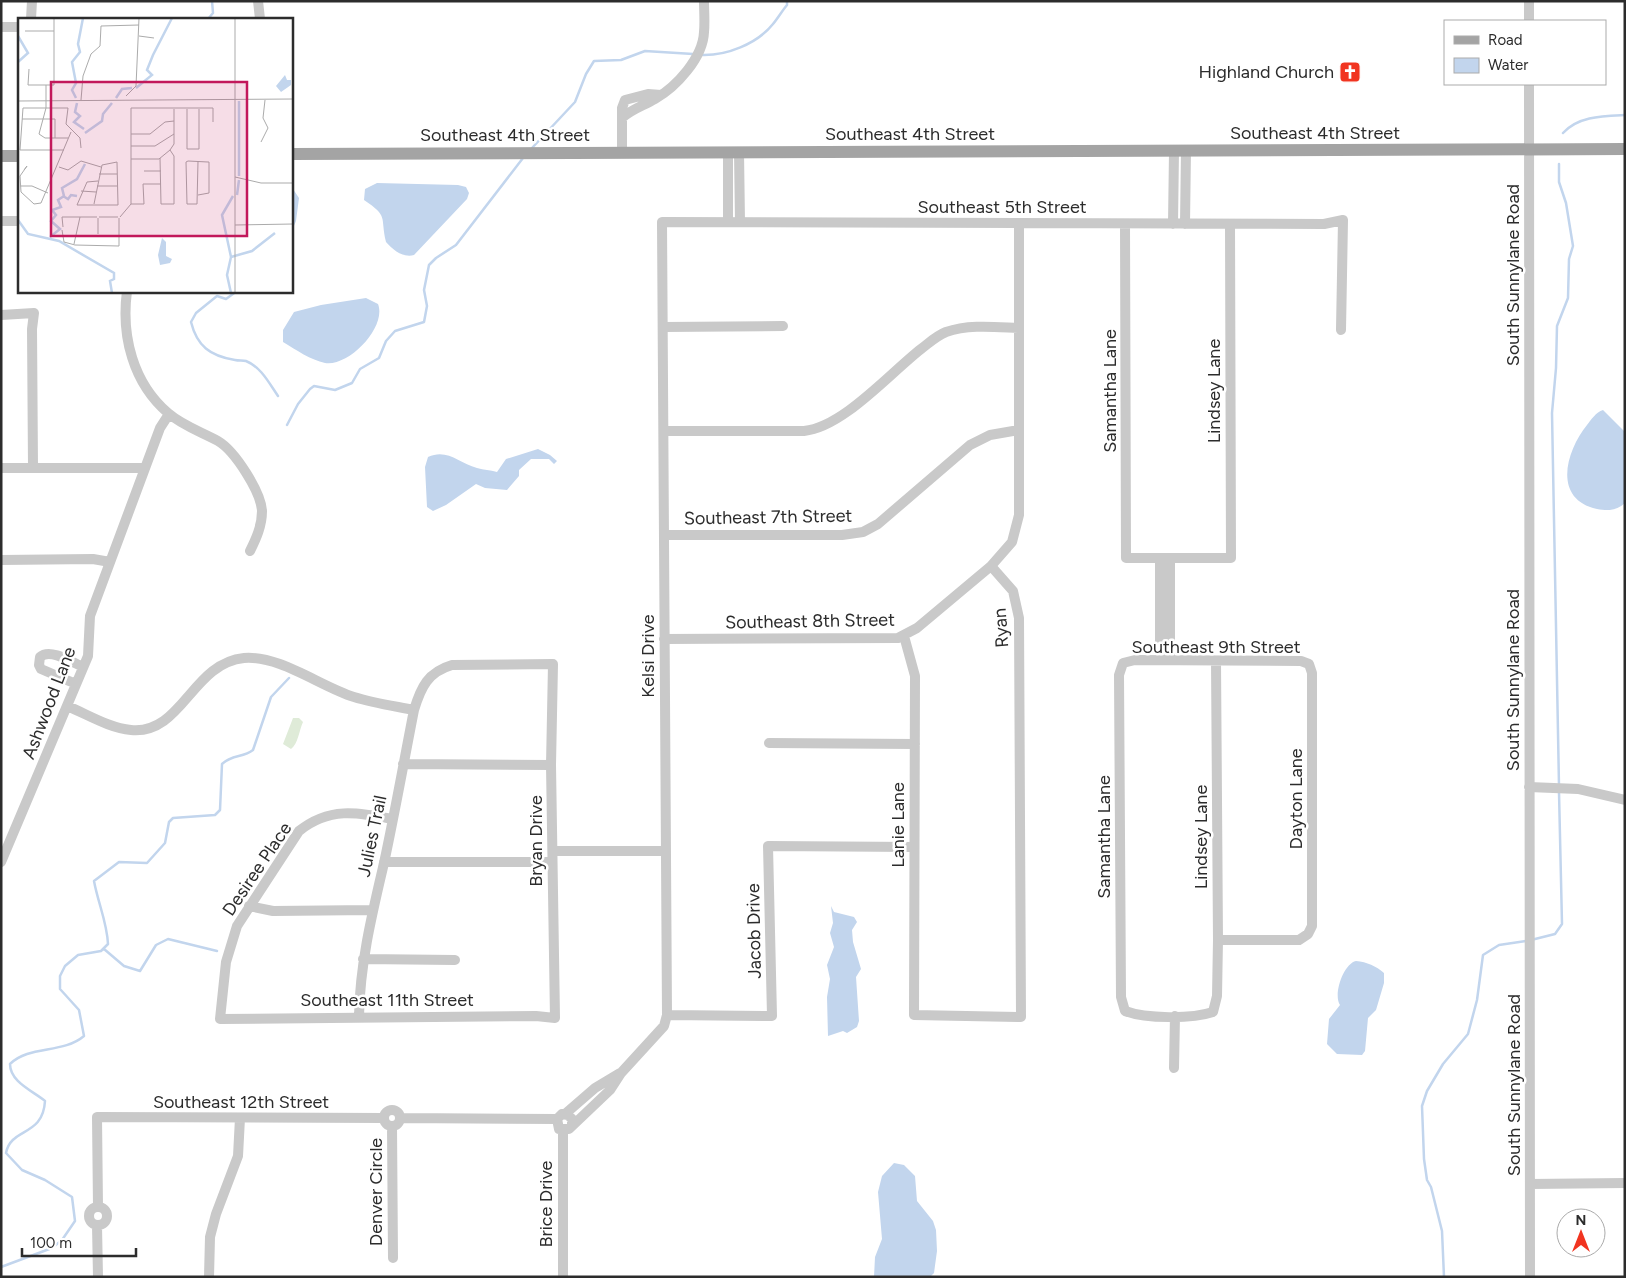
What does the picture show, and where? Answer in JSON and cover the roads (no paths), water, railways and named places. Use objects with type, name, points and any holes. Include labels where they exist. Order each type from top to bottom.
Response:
[{"type":"main road","name":"Southeast 4th Street","points":[[292,154],[1625,149]]},
{"type":"main road","points":[[1,156],[18,156]]},
{"type":"street","points":[[31,18],[32,1]]},
{"type":"street","points":[[258,1],[260,18]]},
{"type":"street","points":[[622,152],[623,103],[627,98],[648,94],[661,95],[684,73],[700,50],[704,33],[704,1]]},
{"type":"street","points":[[1529,1],[1529,20]]},
{"type":"street","points":[[1,26],[18,27]]},
{"type":"street","name":"South Sunnylane Road","points":[[1529,85],[1530,1277]]},
{"type":"street","points":[[1173,224],[1180,150]]},
{"type":"street","points":[[1180,150],[1186,224]]},
{"type":"street","points":[[728,222],[734,152]]},
{"type":"street","points":[[734,152],[740,222]]},
{"type":"street","name":"Southeast 5th Street","points":[[662,222],[1324,224],[1342,220],[1341,330]]},
{"type":"street","points":[[1,221],[18,221]]},
{"type":"street","name":"Kelsi Drive","points":[[662,222],[667,1015]]},
{"type":"street","points":[[991,566],[1012,542],[1018,526],[1018,224]]},
{"type":"street","name":"Samantha Lane","points":[[1126,224],[1126,558],[1165,558]]},
{"type":"street","name":"Lindsey Lane","points":[[1165,558],[1231,558],[1230,224]]},
{"type":"street","points":[[127,292],[127,325],[130,352],[145,385],[169,414],[218,442],[231,452],[243,469],[262,507],[260,527],[250,552]]},
{"type":"street","points":[[1,315],[34,313],[32,330],[33,467]]},
{"type":"street","points":[[664,326],[783,326]]},
{"type":"street","points":[[664,431],[804,431],[818,429],[838,420],[915,354],[944,333],[976,327],[1018,328]]},
{"type":"street","name":"Ashwood Lane","points":[[1,862],[83,667],[88,651],[90,616],[160,428],[169,414]]},
{"type":"street","name":"Southeast 7th Street","points":[[664,535],[832,535],[863,532],[878,524],[970,445],[990,435],[1018,430]]},
{"type":"street","points":[[1,468],[145,468]]},
{"type":"street","points":[[1165,558],[1165,660]]},
{"type":"street","points":[[1,560],[93,560],[110,562]]},
{"type":"street","name":"Southeast 8th Street","points":[[664,639],[884,639],[904,636],[917,628],[991,566]]},
{"type":"street","name":"Ryan","points":[[914,1015],[1021,1017],[1019,618],[1013,591],[991,566]]},
{"type":"street","name":"Lanie Lane","points":[[904,636],[915,676],[914,1015]]},
{"type":"street","points":[[76,684],[41,669],[39,666],[40,657],[50,654],[83,667]]},
{"type":"street","points":[[67,706],[120,728],[146,729],[167,720],[200,681],[212,670],[230,661],[252,658],[270,661],[356,698],[414,710]]},
{"type":"street","name":"Southeast 9th Street","points":[[1123,664],[1135,660],[1301,661],[1309,664]]},
{"type":"street","name":"Lindsey Lane","points":[[1175,1016],[1202,1016],[1213,1012],[1217,996],[1216,661]]},
{"type":"street","name":"Julies Trail","points":[[359,1016],[363,958],[372,910],[384,862],[414,710],[422,686],[438,670],[452,665],[553,664]]},
{"type":"street","name":"Bryan Drive","points":[[553,664],[551,765],[555,1018]]},
{"type":"street","name":"Samantha Lane","points":[[1123,664],[1119,675],[1121,997],[1125,1011],[1136,1015],[1175,1016]]},
{"type":"street","name":"Dayton Lane","points":[[1218,940],[1299,940],[1308,934],[1312,926],[1312,673],[1309,664]]},
{"type":"street","points":[[768,743],[915,744]]},
{"type":"street","points":[[404,764],[422,766],[551,765]]},
{"type":"street","points":[[1529,787],[1578,789],[1625,800]]},
{"type":"street","name":"Desiree Place","points":[[220,1018],[224,975],[230,947],[238,926],[292,840],[314,820],[334,813],[349,811],[392,818]]},
{"type":"street","name":"Jacob Drive","points":[[667,1015],[772,1016],[768,846],[914,848]]},
{"type":"street","points":[[553,851],[665,851]]},
{"type":"street","points":[[384,862],[552,862]]},
{"type":"street","points":[[249,906],[273,911],[372,910]]},
{"type":"street","points":[[363,958],[455,960]]},
{"type":"street","points":[[621,1073],[595,1088],[561,1117],[557,1127],[563,1131],[569,1129],[572,1124],[605,1096],[621,1073],[664,1026],[667,1015]]},
{"type":"street","name":"Southeast 11th Street","points":[[220,1018],[536,1016],[555,1018]]},
{"type":"street","points":[[1174,1068],[1175,1016]]},
{"type":"street","points":[[393,1110],[398,1113],[400,1118],[398,1123],[392,1126],[387,1124],[384,1118],[387,1112],[393,1110]]},
{"type":"street","name":"Southeast 12th Street","points":[[98,1277],[97,1225],[91,1221],[89,1216],[91,1211],[98,1207],[97,1117],[384,1118]]},
{"type":"street","points":[[400,1118],[561,1117],[572,1119],[572,1124]]},
{"type":"street","points":[[209,1277],[210,1236],[216,1214],[238,1156],[240,1118]]},
{"type":"street","name":"Denver Circle","points":[[392,1126],[393,1258]]},
{"type":"street","name":"Brice Drive","points":[[563,1131],[563,1277]]},
{"type":"street","points":[[1530,1184],[1625,1183]]},
{"type":"water","points":[[377,183],[458,185],[466,187],[469,193],[467,199],[414,255],[410,256],[395,250],[386,242],[380,214],[364,200],[365,189]]},
{"type":"water","points":[[292,188],[299,198],[296,221],[292,231]]},
{"type":"water","points":[[366,298],[378,304],[377,323],[372,334],[364,344],[345,359],[335,363],[320,362],[283,342],[283,330],[294,312],[321,305]]},
{"type":"water","points":[[1603,410],[1625,432],[1625,503],[1618,508],[1608,510],[1597,509],[1583,504],[1574,495],[1569,485],[1567,473],[1573,448],[1594,416]]},
{"type":"water","points":[[538,449],[557,461],[554,464],[549,459],[531,459],[519,470],[519,476],[507,490],[485,488],[476,484],[446,505],[433,511],[427,507],[425,467],[428,457],[441,454],[447,455],[471,466],[497,472],[506,459]]},
{"type":"water","points":[[831,906],[834,912],[854,917],[857,922],[852,930],[853,942],[861,969],[856,977],[859,1021],[857,1027],[847,1033],[843,1031],[828,1036],[827,997],[830,979],[827,965],[834,947],[830,933],[833,923]]},
{"type":"water","points":[[1356,961],[1375,966],[1384,973],[1384,983],[1376,1010],[1368,1018],[1365,1051],[1362,1055],[1337,1054],[1327,1044],[1329,1019],[1340,1005],[1338,994],[1340,980],[1351,963]]},
{"type":"water","points":[[894,1163],[904,1165],[915,1176],[917,1201],[933,1221],[936,1230],[937,1251],[934,1273],[930,1277],[874,1277],[875,1257],[882,1239],[878,1192],[882,1176]]},
{"type":"waterway","points":[[209,18],[213,13],[212,1]]},
{"type":"waterway","points":[[701,55],[731,51],[750,43],[775,22],[787,5],[787,1]]},
{"type":"waterway","points":[[532,148],[575,102],[586,74],[594,61],[621,60],[645,51],[693,54]]},
{"type":"waterway","points":[[1563,133],[1569,127],[1583,120],[1625,115]]},
{"type":"waterway","points":[[287,425],[298,404],[310,389],[314,386],[335,390],[352,383],[360,369],[379,358],[386,341],[395,331],[424,322],[427,306],[424,290],[429,265],[456,245],[523,158]]},
{"type":"waterway","points":[[1559,164],[1559,182],[1566,203],[1573,246],[1569,259],[1568,298],[1557,326],[1552,413],[1559,786]]},
{"type":"waterway","points":[[236,292],[226,299],[217,296],[196,313],[191,322],[197,338],[201,344],[218,356],[246,361],[256,367],[278,396]]},
{"type":"waterway","points":[[1,1267],[52,1248],[62,1240],[75,1221],[72,1197],[45,1180],[22,1170],[6,1153],[14,1139],[39,1121],[43,1113],[45,1101],[18,1081],[11,1070],[10,1064],[27,1054],[76,1042],[84,1036],[79,1010],[60,989],[60,976],[65,966],[78,955],[101,951],[108,944],[106,928],[94,881],[119,862],[147,863],[165,843],[169,822],[173,818],[215,815],[220,810],[222,764],[253,750],[271,697],[289,678]]},
{"type":"waterway","points":[[1531,940],[1555,934],[1562,924],[1559,792]]},
{"type":"waterway","points":[[104,949],[124,966],[140,971],[156,945],[168,939],[217,951]]},
{"type":"waterway","points":[[1444,1277],[1442,1231],[1431,1187],[1427,1180],[1424,1159],[1422,1106],[1427,1091],[1443,1064],[1468,1034],[1477,1000],[1483,955],[1499,945],[1526,941]]},
{"type":"place","name":"Highland Church","points":[[1350,72]]}]
